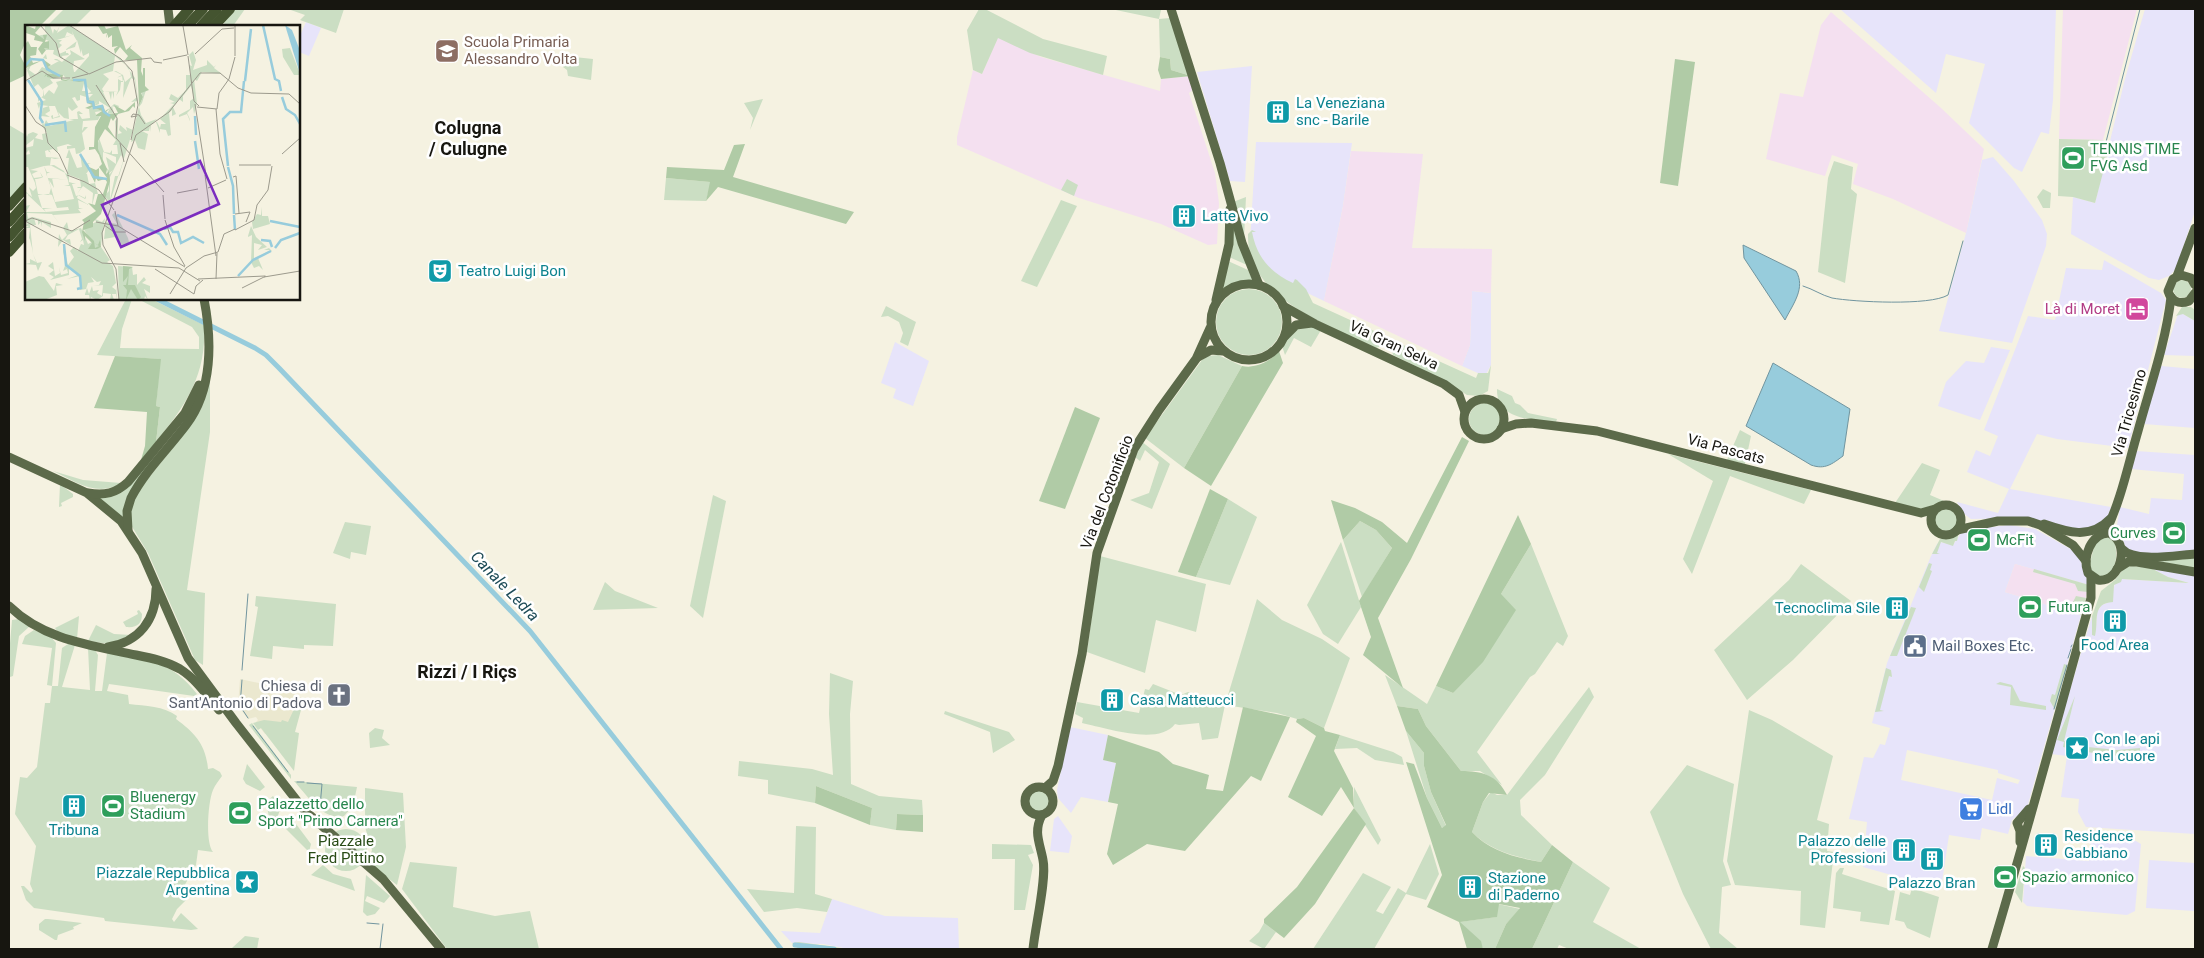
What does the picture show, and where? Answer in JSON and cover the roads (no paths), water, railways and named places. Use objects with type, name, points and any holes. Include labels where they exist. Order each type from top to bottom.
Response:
[{"type":"highway","points":[[173,25],[190,9]]},
{"type":"highway","points":[[189,25],[230,9]]},
{"type":"highway","points":[[202,25],[213,15]]},
{"type":"highway","points":[[9,206],[25,188]]},
{"type":"highway","points":[[9,258],[18,248],[20,227],[25,207]]},
{"type":"highway","points":[[9,238],[20,227]]},
{"type":"highway","points":[[9,252],[20,227]]},
{"type":"main road","points":[[168,9],[172,25]]},
{"type":"main road","points":[[1171,9],[1220,163],[1251,270],[1259,285]]},
{"type":"main road","points":[[1230,202],[1229,244],[1216,302],[1210,316],[1210,328],[1215,341],[1223,351],[1238,359],[1256,360],[1268,355],[1277,348],[1296,325],[1306,322],[1315,324]]},
{"type":"main road","points":[[2177,276],[2193,281],[2191,245],[2195,228]]},
{"type":"main road","name":"Via Tricesimo","points":[[2109,534],[2168,321],[2169,285],[2177,276],[2191,245]]},
{"type":"main road","points":[[1216,302],[1222,294],[1236,285],[1259,285],[1272,292],[1283,306],[1287,318],[1284,338]]},
{"type":"main road","points":[[2170,297],[2180,302],[2189,301],[2195,293]]},
{"type":"main road","points":[[87,493],[106,494],[120,489],[187,424],[199,403],[206,380],[208,328],[204,300]]},
{"type":"main road","name":"Via Tricesimo","points":[[2168,321],[2180,302]]},
{"type":"main road","name":"Via Gran Selva","points":[[1283,306],[1315,324],[1432,378],[1459,395],[1474,401]]},
{"type":"main road","name":"Via del Cotonificio","points":[[1048,791],[1058,766],[1084,647],[1097,553],[1130,461],[1140,439],[1196,359],[1210,328]]},
{"type":"main road","points":[[1196,359],[1210,350],[1223,351]]},
{"type":"main road","points":[[1459,395],[1465,412],[1466,426],[1473,435],[1486,438],[1492,437],[1501,429],[1503,414],[1492,401],[1481,399],[1474,401],[1465,412]]},
{"type":"main road","name":"Via Pascats","points":[[1503,414],[1522,423],[1597,431],[1921,513],[1935,510]]},
{"type":"main road","name":"Via Pascats","points":[[1501,429],[1522,423]]},
{"type":"main road","points":[[9,457],[87,493],[108,509],[128,530],[142,552],[187,656],[198,672],[300,805],[383,879],[441,949]]},
{"type":"main road","points":[[128,530],[127,510],[130,498],[154,457]]},
{"type":"main road","points":[[9,461],[20,462]]},
{"type":"main road","points":[[1931,523],[1935,510],[1943,505],[1950,506],[1968,520],[1981,523]]},
{"type":"main road","points":[[1921,513],[1931,523],[1934,530],[1944,535],[1949,535],[1957,530],[1981,523],[2009,520],[2028,521],[2082,534],[2105,525],[2115,513]]},
{"type":"main road","points":[[1957,530],[1960,525],[1960,515]]},
{"type":"main road","points":[[2028,521],[2070,543],[2078,549],[2086,560]]},
{"type":"main road","points":[[2070,543],[2082,544],[2109,534],[2127,554],[2140,557],[2195,554]]},
{"type":"main road","points":[[2092,597],[2091,577],[2086,569],[2086,560],[2093,539]]},
{"type":"main road","points":[[2117,569],[2122,548]]},
{"type":"main road","points":[[1992,949],[2020,841],[2039,783],[2092,597],[2103,581],[2110,578],[2117,569],[2128,562],[2195,572]]},
{"type":"main road","points":[[2091,577],[2103,581]]},
{"type":"main road","points":[[105,648],[131,640],[146,626],[154,608],[156,584]]},
{"type":"main road","points":[[9,606],[43,631],[64,639],[163,661],[181,670],[203,689],[299,811],[404,902]]},
{"type":"main road","points":[[1033,949],[1042,877],[1044,861],[1037,835],[1038,824],[1042,815],[1052,806],[1048,791],[1033,788],[1026,794],[1025,806],[1031,813],[1042,877]]},
{"type":"main road","points":[[1031,813],[1042,815]]},
{"type":"water","points":[[1743,245],[1796,271],[1799,277],[1799,290],[1785,320],[1744,258]]},
{"type":"water","points":[[1773,363],[1850,409],[1843,456],[1832,464],[1820,467],[1811,465],[1746,426]]},
{"type":"waterway","points":[[2106,142],[2140,9]]},
{"type":"waterway","points":[[1803,286],[1832,298],[1874,302],[1909,302],[1939,298],[1948,295],[1963,241]]},
{"type":"waterway","name":"Canale Ledra","points":[[159,300],[255,348],[266,355],[279,368],[530,631],[781,949]]},
{"type":"waterway","points":[[242,670],[248,594]]},
{"type":"waterway","points":[[2068,658],[2071,649]]},
{"type":"waterway","points":[[2054,709],[2067,665]]},
{"type":"waterway","points":[[242,680],[240,706],[248,718]]},
{"type":"waterway","points":[[253,726],[288,772]]},
{"type":"waterway","points":[[297,782],[304,782]]},
{"type":"waterway","points":[[307,783],[322,784],[320,807]]},
{"type":"waterway","points":[[367,923],[379,924]]},
{"type":"waterway","points":[[380,949],[383,924]]},
{"type":"waterway","points":[[795,945],[834,949]]},
{"type":"place","name":"Scuola Primaria Alessandro Volta","points":[[447,51]]},
{"type":"place","name":"La Veneziana snc - Barile","points":[[1278,112]]},
{"type":"place","name":"TENNIS TIME FVG Asd","points":[[2073,158]]},
{"type":"place","name":"Latte Vivo","points":[[1184,216]]},
{"type":"place","name":"Teatro Luigi Bon","points":[[440,271]]},
{"type":"place","name":"Là di Moret","points":[[2137,309]]},
{"type":"place","name":"Curves","points":[[2174,533]]},
{"type":"place","name":"McFit","points":[[1979,540]]},
{"type":"place","name":"Futura","points":[[2030,607]]},
{"type":"place","name":"Tecnoclima Sile","points":[[1897,608]]},
{"type":"place","name":"Food Area","points":[[2115,621]]},
{"type":"place","name":"Mail Boxes Etc.","points":[[1915,646]]},
{"type":"place","name":"Chiesa di Sant'Antonio di Padova","points":[[339,695]]},
{"type":"place","name":"Casa Matteucci","points":[[1112,700]]},
{"type":"place","name":"Con le api nel cuore","points":[[2077,748]]},
{"type":"place","name":"Tribuna","points":[[74,806]]},
{"type":"place","name":"Bluenergy Stadium","points":[[113,806]]},
{"type":"place","name":"Lidl","points":[[1971,809]]},
{"type":"place","name":"Palazzetto dello Sport \"Primo Carnera\"","points":[[240,813]]},
{"type":"place","name":"Residence Gabbiano","points":[[2046,845]]},
{"type":"place","name":"Palazzo delle Professioni","points":[[1904,850]]},
{"type":"place","name":"Palazzo Bran","points":[[1932,859]]},
{"type":"place","name":"Spazio armonico","points":[[2005,877]]},
{"type":"place","name":"Piazzale Repubblica Argentina","points":[[247,882]]},
{"type":"place","name":"Stazione di Paderno","points":[[1470,887]]},
{"type":"district","name":"Colugna / Culugne","points":[[468,137]]},
{"type":"district","name":"Rizzi / I Riçs","points":[[467,671]]},
{"type":"park label","name":"Piazzale Fred Pittino","points":[[346,850]]}]
